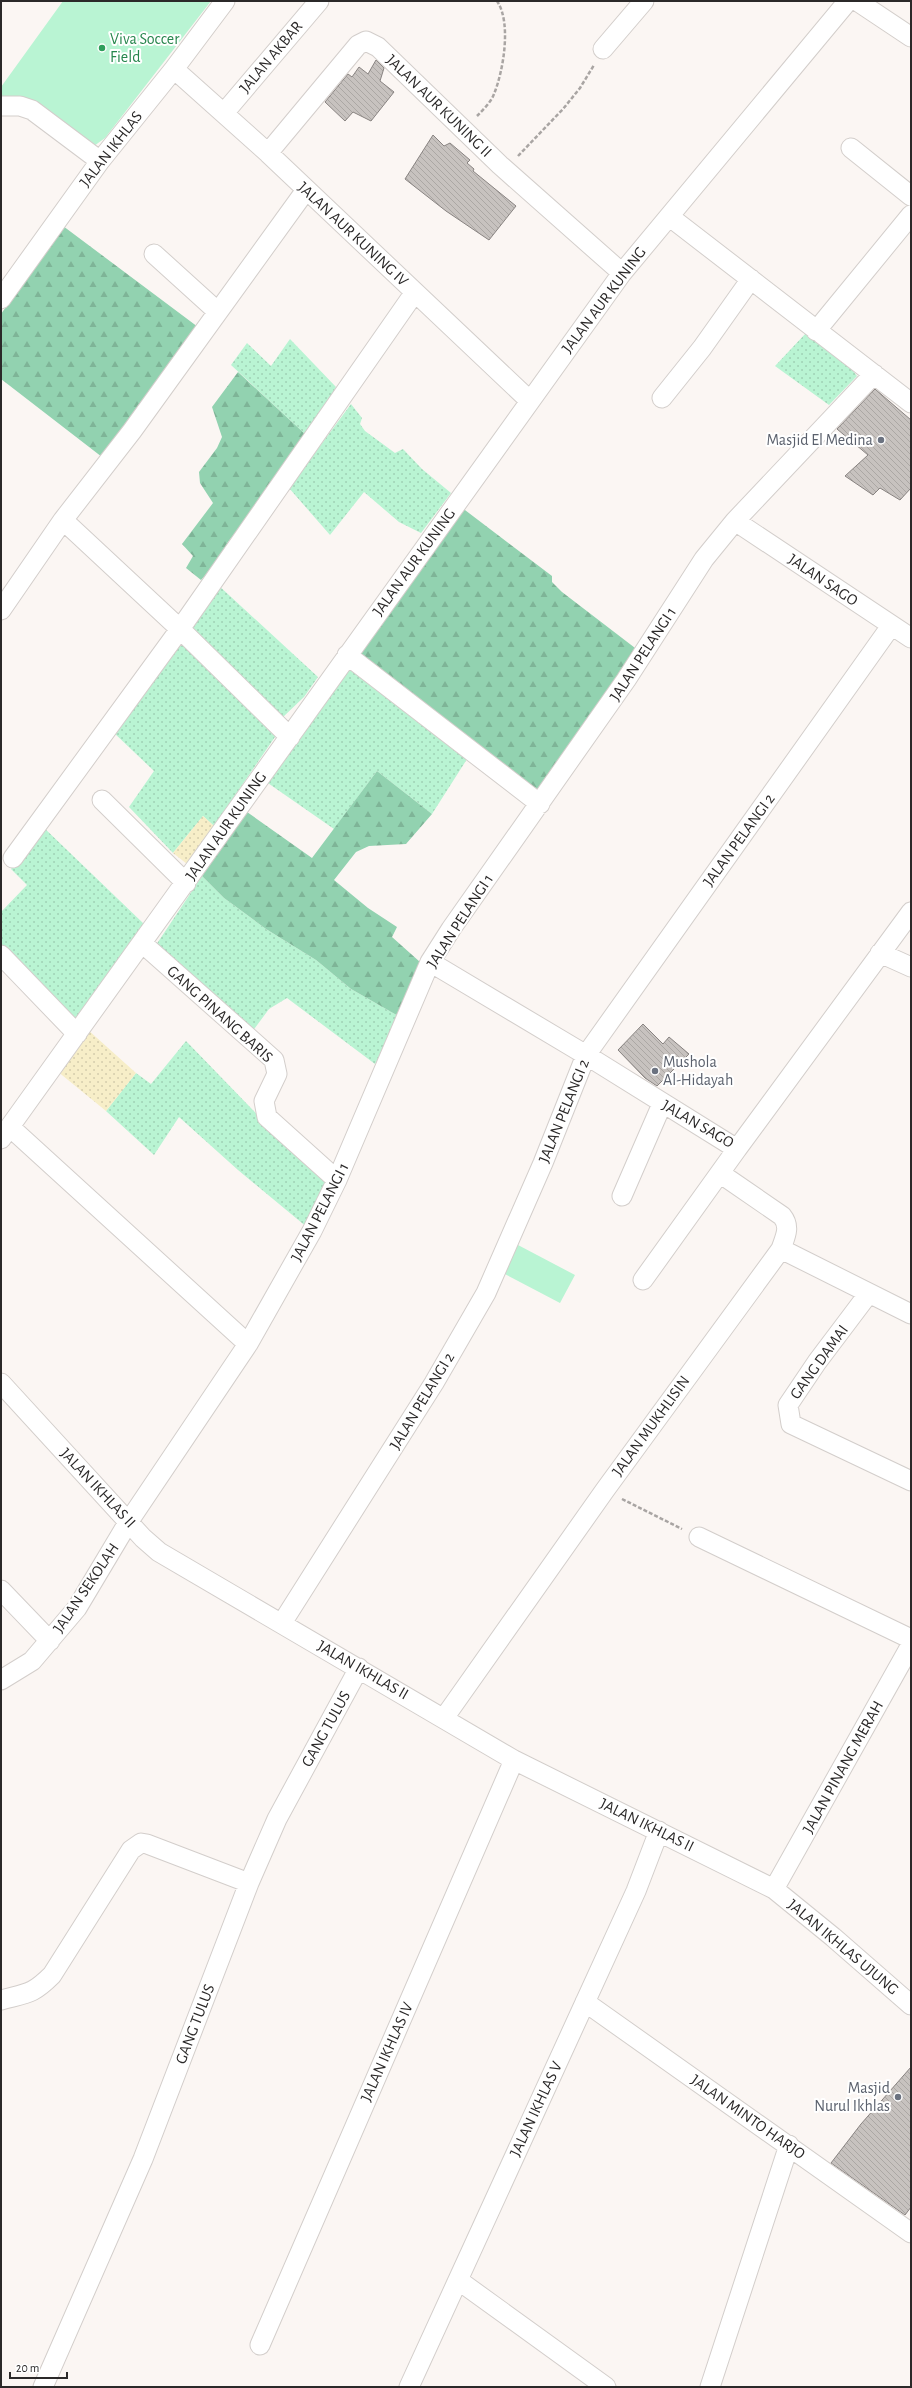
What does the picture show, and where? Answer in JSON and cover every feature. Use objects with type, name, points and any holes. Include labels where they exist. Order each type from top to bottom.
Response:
[{"type":"street","name":"JALAN IKHLAS","points":[[1,299],[100,161],[174,69],[225,1]]},
{"type":"street","name":"JALAN AKBAR","points":[[224,113],[318,1]]},
{"type":"street","points":[[603,49],[644,1]]},
{"type":"street","name":"JALAN AUR KUNING","points":[[5,1133],[186,883],[347,655],[622,273],[848,1]]},
{"type":"street","points":[[857,1],[911,37]]},
{"type":"street","name":"JALAN AUR KUNING II","points":[[268,153],[358,44],[366,41],[378,47],[500,165],[622,273]]},
{"type":"street","name":"JALAN AUR KUNING IV","points":[[174,69],[268,153],[530,401]]},
{"type":"street","points":[[1,106],[20,106],[32,110],[100,161]]},
{"type":"street","points":[[851,148],[911,196]]},
{"type":"street","points":[[1,610],[63,520],[132,431],[306,190]]},
{"type":"street","points":[[816,331],[911,215]]},
{"type":"street","points":[[670,217],[911,403]]},
{"type":"street","points":[[154,254],[218,312]]},
{"type":"street","points":[[662,398],[702,348],[751,279]]},
{"type":"street","points":[[13,858],[180,629],[415,292]]},
{"type":"street","name":"JALAN PELANGI 1","points":[[129,1521],[248,1344],[312,1231],[337,1180],[430,962],[626,680],[704,560],[735,521],[874,374]]},
{"type":"street","points":[[63,520],[180,629],[290,737]]},
{"type":"street","name":"JALAN SAGO","points":[[735,521],[911,638]]},
{"type":"street","name":"JALAN PELANGI 2","points":[[282,1623],[434,1383],[486,1293],[543,1163],[586,1055],[891,626]]},
{"type":"street","points":[[347,655],[540,804]]},
{"type":"street","points":[[102,800],[186,883]]},
{"type":"street","name":"JALAN SAGO","points":[[430,962],[586,1055],[662,1104],[737,1149],[911,912]]},
{"type":"street","name":"GANG PINANG BARIS","points":[[142,943],[274,1060],[277,1074],[264,1101],[267,1117],[337,1180]]},
{"type":"street","points":[[880,954],[911,967]]},
{"type":"street","points":[[1,955],[77,1034]]},
{"type":"street","points":[[622,1196],[662,1104]]},
{"type":"street","points":[[5,1133],[248,1344]]},
{"type":"street","points":[[643,1280],[721,1174],[737,1149]]},
{"type":"street","name":"JALAN MUKHLISIN","points":[[444,1718],[605,1490],[781,1249],[787,1228],[782,1216],[721,1174]]},
{"type":"street","points":[[781,1249],[911,1314]]},
{"type":"street","name":"GANG DAMAI","points":[[870,1293],[817,1362],[788,1406],[791,1424],[911,1481]]},
{"type":"street","name":"JALAN IKHLAS II","points":[[1,1383],[143,1538],[159,1552],[360,1668],[514,1760],[660,1831],[774,1889]]},
{"type":"street","name":"JALAN SEKOLAH","points":[[1,1680],[32,1661],[77,1608],[129,1521]]},
{"type":"street","points":[[699,1537],[911,1639]]},
{"type":"street","points":[[1,1590],[50,1641]]},
{"type":"street","name":"JALAN PINANG MERAH","points":[[774,1889],[911,1645]]},
{"type":"street","name":"GANG TULUS","points":[[43,2387],[143,2159],[249,1883],[277,1819],[360,1668]]},
{"type":"street","name":"JALAN IKHLAS IV","points":[[260,2345],[514,1760]]},
{"type":"street","name":"JALAN IKHLAS V","points":[[409,2387],[636,1891],[660,1831]]},
{"type":"street","points":[[1,2000],[27,1995],[40,1987],[52,1975],[131,1850],[141,1843],[249,1883]]},
{"type":"street","name":"JALAN IKHLAS UJUNG","points":[[774,1889],[911,2004]]},
{"type":"street","name":"JALAN MINTO HARJO","points":[[585,2002],[911,2233]]},
{"type":"street","points":[[710,2387],[788,2146]]},
{"type":"street","points":[[458,2280],[606,2387]]},
{"type":"path","points":[[461,128],[478,115],[493,96],[501,74],[505,46],[503,22],[497,1]]},
{"type":"path","points":[[500,165],[522,154],[580,88],[603,49]]},
{"type":"path","points":[[605,1490],[699,1537]]},
{"type":"green space","name":"Viva Soccer Field","points":[[63,1],[211,1],[105,138],[94,146],[1,99],[1,87]]},
{"type":"green space","points":[[63,226],[198,327],[102,457],[1,379],[1,314]]},
{"type":"green space","points":[[807,332],[850,367],[857,376],[829,405],[775,366]]},
{"type":"green space","points":[[290,339],[336,387],[319,417],[305,434],[231,365],[247,343],[271,366]]},
{"type":"green space","points":[[238,372],[305,434],[228,542],[220,559],[201,580],[186,568],[193,556],[182,544],[213,503],[200,483],[199,472],[217,448],[222,437],[212,407]]},
{"type":"green space","points":[[351,404],[362,418],[360,424],[365,431],[395,453],[403,449],[422,469],[451,493],[421,533],[399,522],[364,492],[330,535],[289,488]]},
{"type":"green space","points":[[461,507],[552,576],[552,582],[562,592],[639,651],[538,791],[357,655]]},
{"type":"green space","points":[[217,584],[318,677],[304,697],[282,718],[185,629]]},
{"type":"green space","points":[[177,640],[277,734],[214,826],[203,816],[173,853],[129,807],[154,771],[112,731]]},
{"type":"green space","points":[[348,667],[469,756],[432,814],[377,771],[334,829],[265,781]]},
{"type":"green space","points":[[377,771],[432,814],[406,844],[369,846],[356,852],[334,880],[368,908],[397,927],[392,937],[420,962],[400,1017],[351,989],[316,960],[266,929],[224,898],[202,876],[247,812],[312,858]]},
{"type":"green space","points":[[41,825],[144,924],[76,1023],[1,951],[1,912],[27,885],[11,869]]},
{"type":"green space","points":[[202,876],[224,898],[266,929],[316,960],[351,989],[400,1017],[375,1064],[287,998],[269,1009],[252,1032],[156,945]]},
{"type":"green space","points":[[186,1041],[278,1136],[328,1181],[308,1228],[238,1170],[179,1117],[154,1155],[106,1111],[136,1073],[151,1084]]},
{"type":"green space","points":[[518,1245],[575,1275],[560,1303],[503,1273]]},
{"type":"sand","points":[[203,816],[214,826],[187,864],[173,853]]},
{"type":"sand","points":[[87,1029],[136,1073],[106,1111],[57,1071]]},
{"type":"building","points":[[376,60],[384,68],[380,81],[394,92],[371,121],[353,112],[345,121],[325,102],[348,74],[352,77],[359,67],[368,74]]},
{"type":"building","points":[[433,135],[444,146],[450,143],[470,160],[467,163],[474,169],[473,171],[516,206],[489,240],[446,211],[405,179]]},
{"type":"building","name":"Masjid El Medina","points":[[875,389],[911,420],[911,488],[900,500],[880,488],[873,495],[845,476],[868,455],[837,429]]},
{"type":"building","name":"Mushola Al-Hidayah","points":[[643,1024],[663,1044],[669,1037],[689,1054],[657,1086],[645,1078],[618,1050]]},
{"type":"building","points":[[911,2067],[911,2207],[905,2215],[831,2163],[861,2124]]},
{"type":"place","name":"Viva Soccer Field","points":[[102,48]]},
{"type":"place","name":"Masjid El Medina","points":[[881,440]]},
{"type":"place","name":"Mushola Al-Hidayah","points":[[655,1071]]},
{"type":"place","name":"Masjid Nurul Ikhlas","points":[[898,2097]]}]
